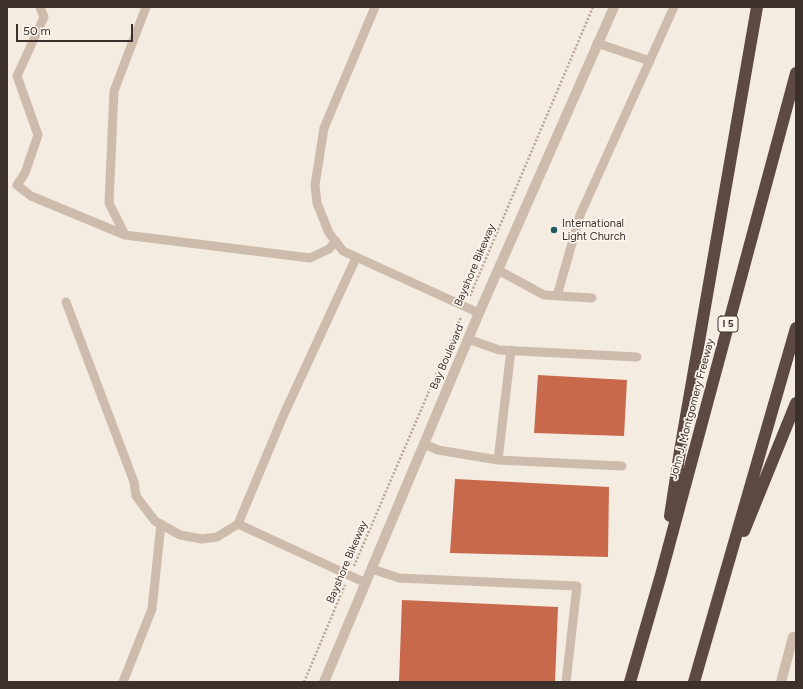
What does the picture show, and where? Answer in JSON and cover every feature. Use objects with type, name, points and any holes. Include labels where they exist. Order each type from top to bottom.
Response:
[{"type":"highway","points":[[661,575],[681,443],[757,7]]},
{"type":"highway","name":"John J. Montgomery Freeway","points":[[630,682],[661,575],[796,73]]},
{"type":"highway","points":[[694,682],[796,328]]},
{"type":"highway","points":[[721,588],[796,403]]},
{"type":"street","name":"Bay Boulevard","points":[[597,43],[610,7]]},
{"type":"street","name":"Bay Boulevard","points":[[324,682],[479,313],[614,7]]},
{"type":"street","points":[[781,682],[792,637],[796,637]]},
{"type":"lane","points":[[40,7],[44,17],[17,76],[38,135],[24,173],[17,185],[31,196],[125,235],[310,258],[330,249],[336,241]]},
{"type":"lane","points":[[125,235],[109,202],[114,91],[146,7]]},
{"type":"lane","points":[[375,7],[324,128],[315,185],[317,203],[329,233],[343,251],[479,313]]},
{"type":"lane","points":[[557,296],[580,215],[674,7]]},
{"type":"lane","points":[[597,43],[650,61]]},
{"type":"lane","points":[[66,302],[134,482],[136,496],[155,521],[180,535],[202,539],[217,537],[238,524],[284,414],[356,258]]},
{"type":"lane","points":[[498,270],[544,295],[592,298]]},
{"type":"lane","points":[[468,339],[499,350],[637,358]]},
{"type":"lane","points":[[498,460],[510,350]]},
{"type":"lane","points":[[424,444],[438,450],[498,460],[622,466]]},
{"type":"lane","points":[[123,682],[152,609],[161,524]]},
{"type":"lane","points":[[238,524],[366,583]]},
{"type":"lane","points":[[372,569],[399,578],[577,586],[566,682]]},
{"type":"path","name":"Bayshore Bikeway","points":[[304,682],[466,307],[593,7]]},
{"type":"building","points":[[538,375],[627,380],[624,436],[534,433]]},
{"type":"building","points":[[455,479],[609,487],[608,557],[450,553]]},
{"type":"building","points":[[402,600],[558,607],[555,682],[399,682]]},
{"type":"place","name":"International Light Church","points":[[554,230]]}]
